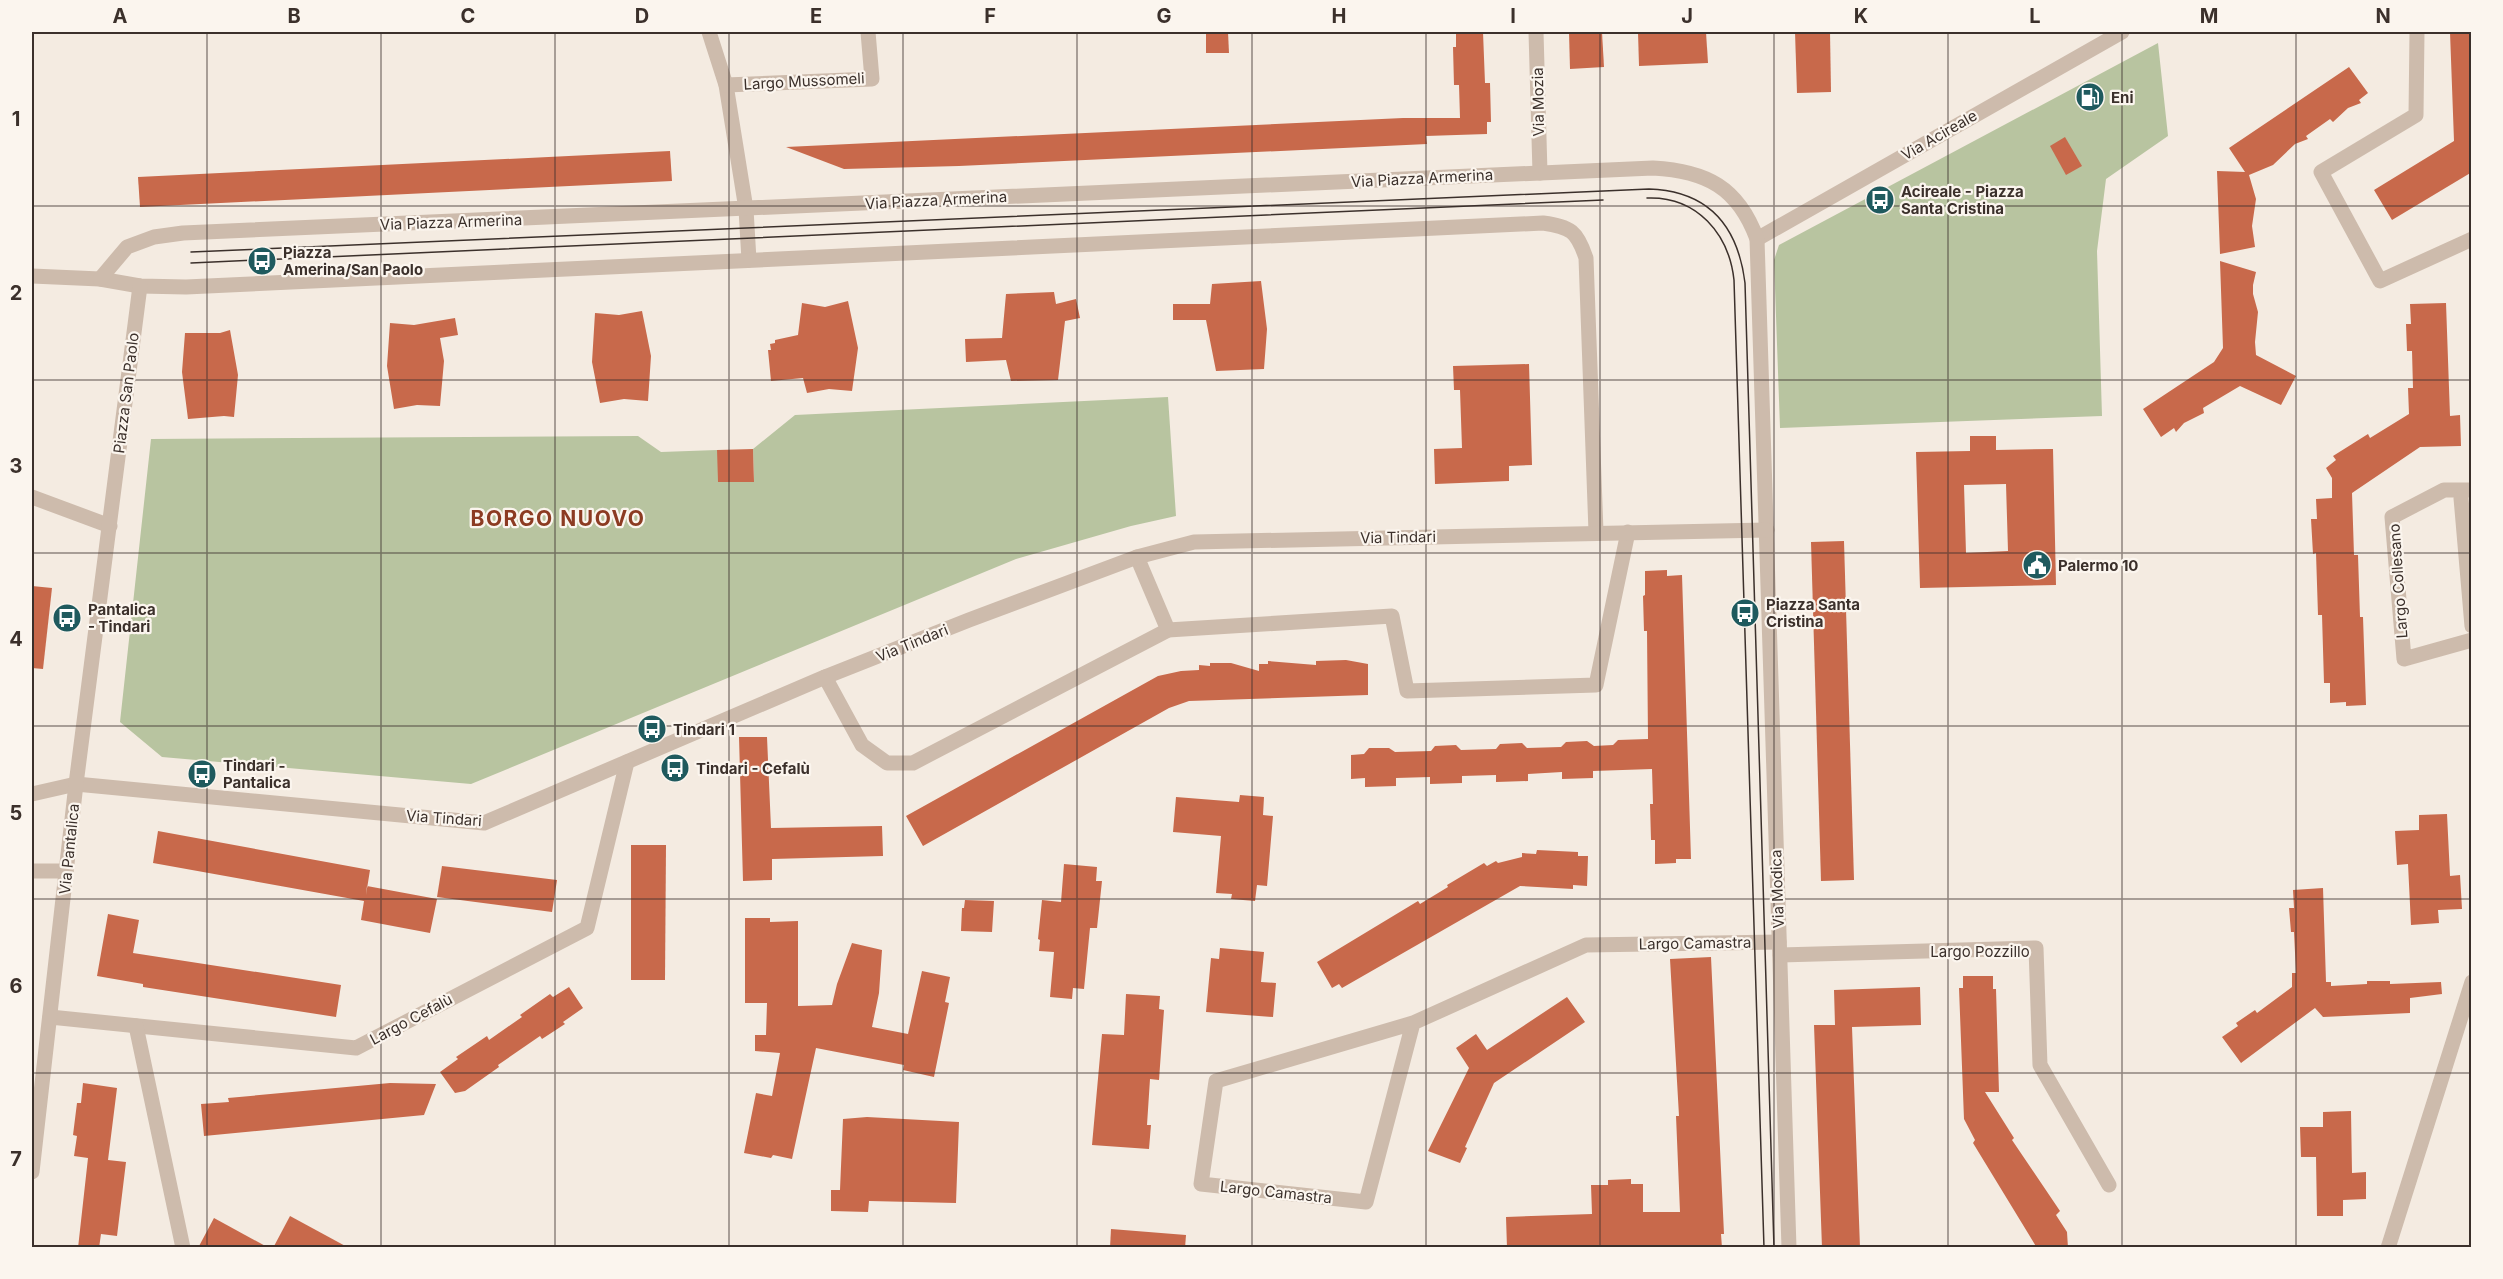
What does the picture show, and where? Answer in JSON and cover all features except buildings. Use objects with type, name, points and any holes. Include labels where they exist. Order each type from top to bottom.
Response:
[{"type":"street","points":[[709,32],[726,85],[746,209],[749,260]]},
{"type":"street","name":"Largo Mussomeli","points":[[726,85],[872,79],[868,32]]},
{"type":"street","name":"Via Mozia","points":[[1536,32],[1540,173]]},
{"type":"street","name":"Via Acireale","points":[[1757,239],[2122,32]]},
{"type":"street","points":[[2417,32],[2416,115],[2321,172],[2380,281],[2472,239]]},
{"type":"street","name":"Via Piazza Armerina","points":[[100,279],[127,247],[154,237],[183,233],[1653,168],[1682,170],[1722,187],[1740,205],[1752,224],[1757,239]]},
{"type":"street","points":[[32,276],[100,279],[140,286],[186,287],[1543,223],[1566,226],[1580,240],[1586,258],[1596,532]]},
{"type":"street","points":[[1757,239],[1767,530]]},
{"type":"street","name":"Piazza San Paolo","points":[[110,526],[140,286]]},
{"type":"street","name":"Largo Collesano","points":[[2472,626],[2466,494],[2444,490],[2392,517],[2404,659],[2472,640]]},
{"type":"street","points":[[32,497],[110,526]]},
{"type":"street","name":"Via Pantalica","points":[[32,1172],[37,1068],[50,1017],[76,784],[110,526]]},
{"type":"street","name":"Via Tindari","points":[[32,794],[76,784],[484,823],[825,678],[969,620],[1137,557],[1194,542],[1767,530]]},
{"type":"street","name":"Via Modica","points":[[1767,530],[1789,1248]]},
{"type":"street","points":[[825,678],[862,745],[887,763],[913,763],[1168,630],[1392,616],[1407,691],[1596,685],[1628,532]]},
{"type":"street","points":[[1137,557],[1168,630]]},
{"type":"street","name":"Largo Cefalù","points":[[50,1017],[356,1048],[587,928],[627,762]]},
{"type":"street","points":[[32,871],[66,871]]},
{"type":"street","name":"Largo Camastra","points":[[1413,1023],[1366,1202],[1201,1184],[1216,1081],[1413,1023],[1586,945],[1779,948]]},
{"type":"street","name":"Largo Pozzillo","points":[[1779,948],[2037,948],[2040,1065],[2109,1185]]},
{"type":"street","points":[[2388,1248],[2472,982]]},
{"type":"street","points":[[136,1026],[183,1248]]},
{"type":"green space","points":[[2158,43],[2168,136],[2106,179],[2097,251],[2102,416],[1780,428],[1774,260],[1779,245]]},
{"type":"green space","points":[[1168,397],[1176,516],[1131,526],[1016,559],[471,784],[162,757],[120,722],[151,439],[638,436],[661,452],[717,450],[754,481],[753,449],[795,415]]},
{"type":"tram line","points":[[191,252],[1649,189],[1670,191],[1704,205],[1727,229],[1735,245],[1745,283],[1774,1248]]},
{"type":"tram line","points":[[1647,198],[1665,199],[1681,204],[1695,211],[1707,221],[1725,248],[1734,280],[1764,1248]]},
{"type":"tram line","points":[[191,263],[1603,200]]},
{"type":"place","name":"Eni","points":[[2090,97]]},
{"type":"place","name":"Acireale - Piazza Santa Cristina","points":[[1880,200]]},
{"type":"place","name":"Piazza Amerina/San Paolo","points":[[262,261]]},
{"type":"place","name":"Palermo 10","points":[[2037,565]]},
{"type":"place","name":"Piazza Santa Cristina","points":[[1745,613]]},
{"type":"place","name":"Pantalica - Tindari","points":[[67,618]]},
{"type":"place","name":"Tindari 1","points":[[652,729]]},
{"type":"place","name":"Tindari - Cefalù","points":[[675,768]]},
{"type":"place","name":"Tindari - Pantalica","points":[[202,774]]},
{"type":"district","name":"BORGO NUOVO","points":[[558,518]]}]
